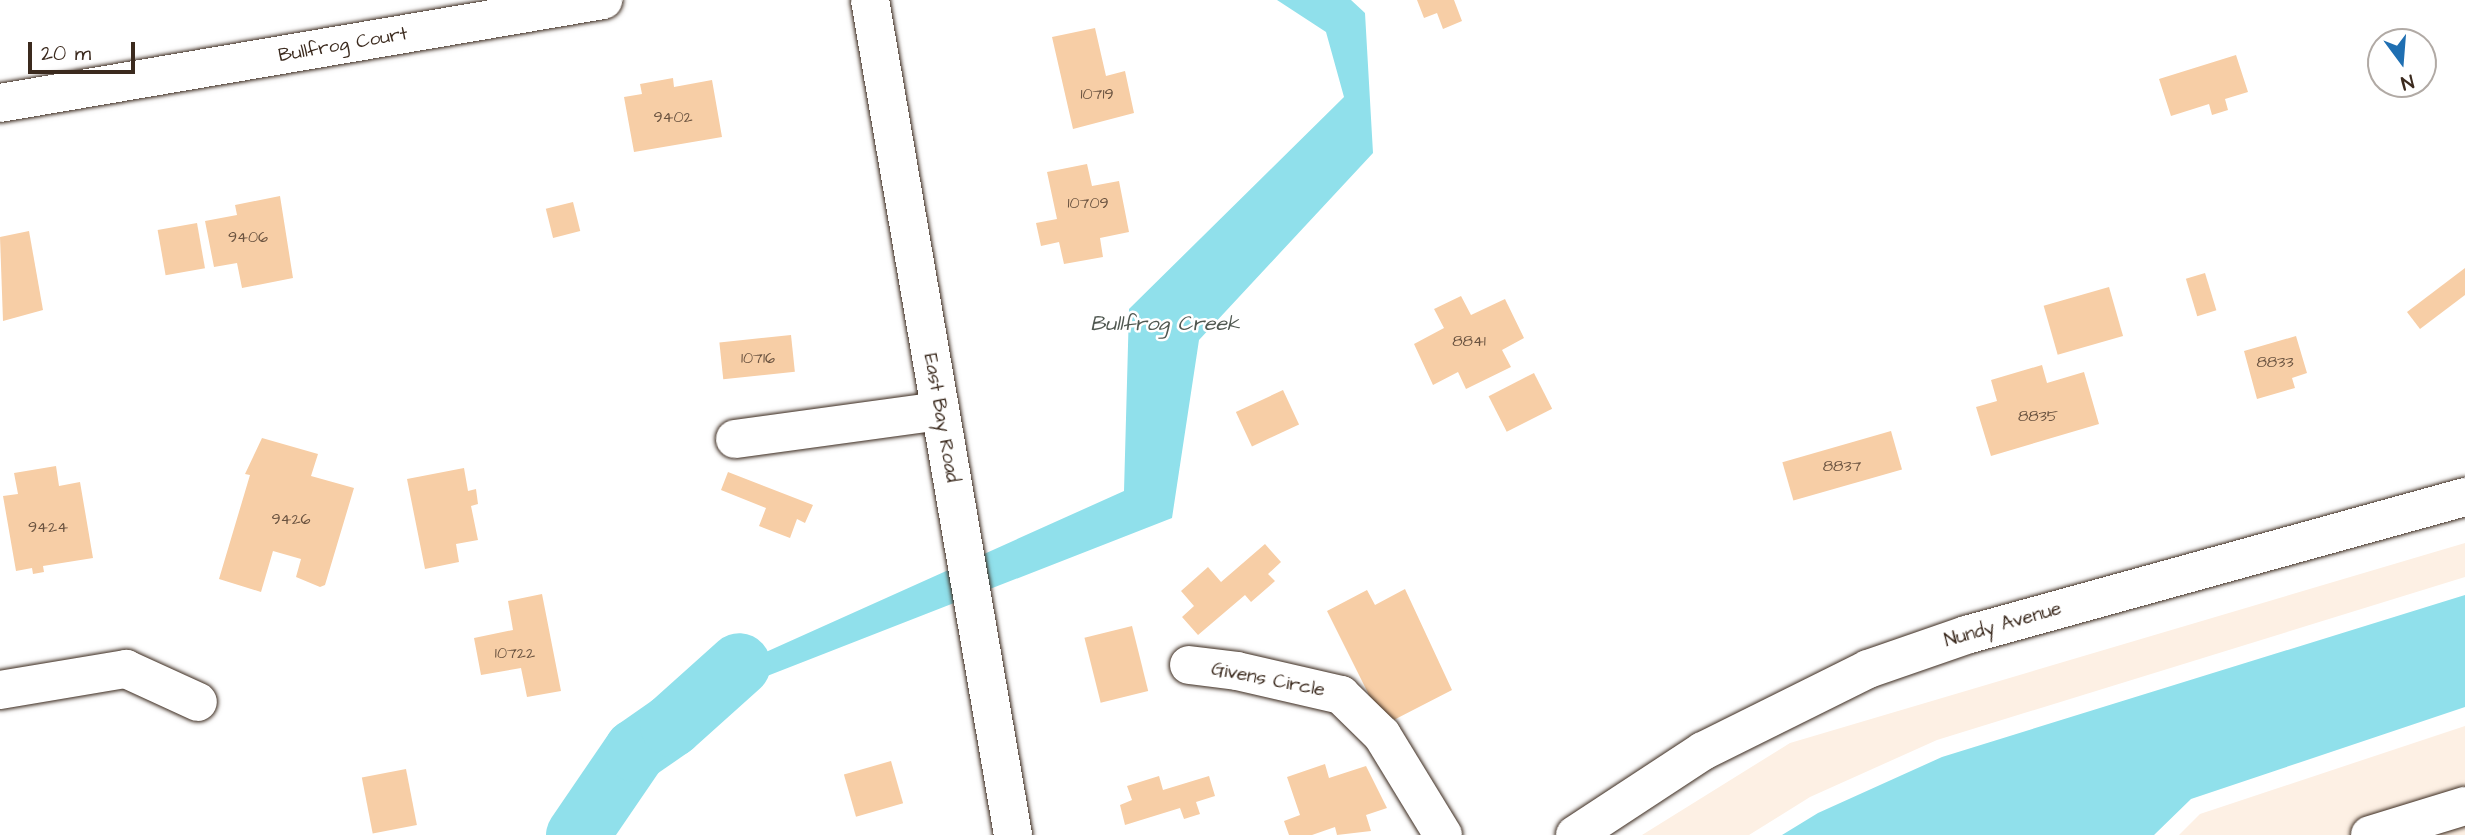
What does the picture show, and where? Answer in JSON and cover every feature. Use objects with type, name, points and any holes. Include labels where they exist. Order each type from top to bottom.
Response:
[{"type":"street","name":"Bullfrog Court","points":[[0,103],[603,0]]},
{"type":"street","name":"East Bay Road","points":[[870,0],[1013,835]]},
{"type":"street","points":[[734,439],[940,411]]},
{"type":"street","name":"Nundy Avenue","points":[[1575,835],[1703,751],[1868,669],[1966,635],[2465,497]]},
{"type":"street","name":"Givens Circle","points":[[1189,666],[1237,671],[1341,695],[1382,735],[1443,835]]},
{"type":"street","points":[[0,690],[126,669],[198,702]]},
{"type":"street","points":[[2370,835],[2465,806]]},
{"type":"shaded area","points":[[2465,543],[2465,577],[1937,740],[1810,797],[1749,835],[1642,835],[1790,743]]},
{"type":"shaded area","points":[[2465,726],[2465,835],[2179,835],[2200,814]]},
{"type":"water","name":"Bullfrog Creek","points":[[1277,0],[1351,0],[1365,13],[1373,153],[1199,340],[1172,518],[734,689],[739,664],[1124,491],[1129,309],[1344,97],[1326,32]]},
{"type":"water","points":[[2465,595],[2465,707],[2191,799],[2154,835],[1782,835],[1818,813],[1942,757]]},
{"type":"building","points":[[1417,0],[1454,0],[1462,21],[1443,29],[1437,13],[1424,18]]},
{"type":"building","points":[[1095,28],[1106,76],[1125,71],[1134,113],[1073,129],[1052,37]]},
{"type":"building","points":[[2236,55],[2248,92],[2225,99],[2228,110],[2212,115],[2209,104],[2171,116],[2159,79]]},
{"type":"building","points":[[673,78],[674,87],[712,80],[722,137],[634,152],[624,97],[642,94],[640,84]]},
{"type":"building","points":[[1087,164],[1092,186],[1119,181],[1129,232],[1100,238],[1103,257],[1064,264],[1059,242],[1041,246],[1036,223],[1057,219],[1047,172]]},
{"type":"building","points":[[280,196],[293,278],[242,288],[237,263],[214,267],[205,221],[237,215],[235,205]]},
{"type":"building","points":[[573,202],[580,231],[553,238],[546,209]]},
{"type":"building","points":[[197,223],[205,268],[166,275],[158,230]]},
{"type":"building","points":[[29,231],[43,310],[3,321],[0,237]]},
{"type":"building","points":[[2465,268],[2465,295],[2420,329],[2407,312]]},
{"type":"building","points":[[2205,273],[2216,310],[2197,316],[2186,279]]},
{"type":"building","points":[[2109,287],[2123,336],[2058,355],[2044,306]]},
{"type":"building","points":[[1461,296],[1471,315],[1505,299],[1524,338],[1502,350],[1511,367],[1466,389],[1458,372],[1433,385],[1414,344],[1444,328],[1434,309]]},
{"type":"building","points":[[791,335],[795,372],[723,379],[719,343]]},
{"type":"building","points":[[2296,336],[2307,373],[2292,378],[2295,388],[2257,399],[2244,351]]},
{"type":"building","points":[[2042,365],[2047,383],[2084,372],[2099,424],[1991,456],[1976,407],[1997,401],[1991,380]]},
{"type":"building","points":[[1534,373],[1552,409],[1507,432],[1489,396]]},
{"type":"building","points":[[1283,390],[1299,424],[1252,446],[1236,412]]},
{"type":"building","points":[[1891,431],[1902,469],[1793,501],[1782,462]]},
{"type":"building","points":[[262,438],[318,454],[311,476],[354,488],[325,585],[320,587],[296,577],[301,559],[273,551],[261,592],[219,579],[250,475],[245,474]]},
{"type":"building","points":[[56,466],[59,486],[80,482],[93,558],[43,566],[44,572],[33,574],[32,568],[16,571],[3,496],[18,494],[14,473]]},
{"type":"building","points":[[464,468],[468,491],[476,489],[478,504],[471,506],[478,540],[456,544],[459,562],[425,569],[407,479]]},
{"type":"building","points":[[728,472],[813,505],[805,523],[797,519],[790,538],[759,526],[766,508],[721,490]]},
{"type":"building","points":[[1265,544],[1281,562],[1268,574],[1275,581],[1251,602],[1245,595],[1198,635],[1182,617],[1194,606],[1181,591],[1208,567],[1221,582]]},
{"type":"building","points":[[1405,589],[1452,690],[1384,725],[1327,611],[1367,590],[1375,605]]},
{"type":"building","points":[[542,594],[561,691],[527,697],[521,668],[481,675],[474,638],[513,630],[508,601]]},
{"type":"building","points":[[1132,626],[1148,691],[1101,703],[1084,638]]},
{"type":"building","points":[[891,761],[903,803],[856,817],[844,775]]},
{"type":"building","points":[[1325,764],[1329,778],[1366,766],[1387,808],[1366,815],[1371,831],[1337,835],[1335,827],[1312,835],[1289,835],[1284,821],[1300,815],[1287,777]]},
{"type":"building","points":[[406,769],[417,825],[373,834],[362,778]]},
{"type":"building","points":[[1159,776],[1163,790],[1209,776],[1215,796],[1196,802],[1200,814],[1184,819],[1180,808],[1125,825],[1120,805],[1132,800],[1127,786]]},
{"type":"waterway","name":"Bullfrog Creek","points":[[577,835],[635,750],[671,725],[739,664]]}]
